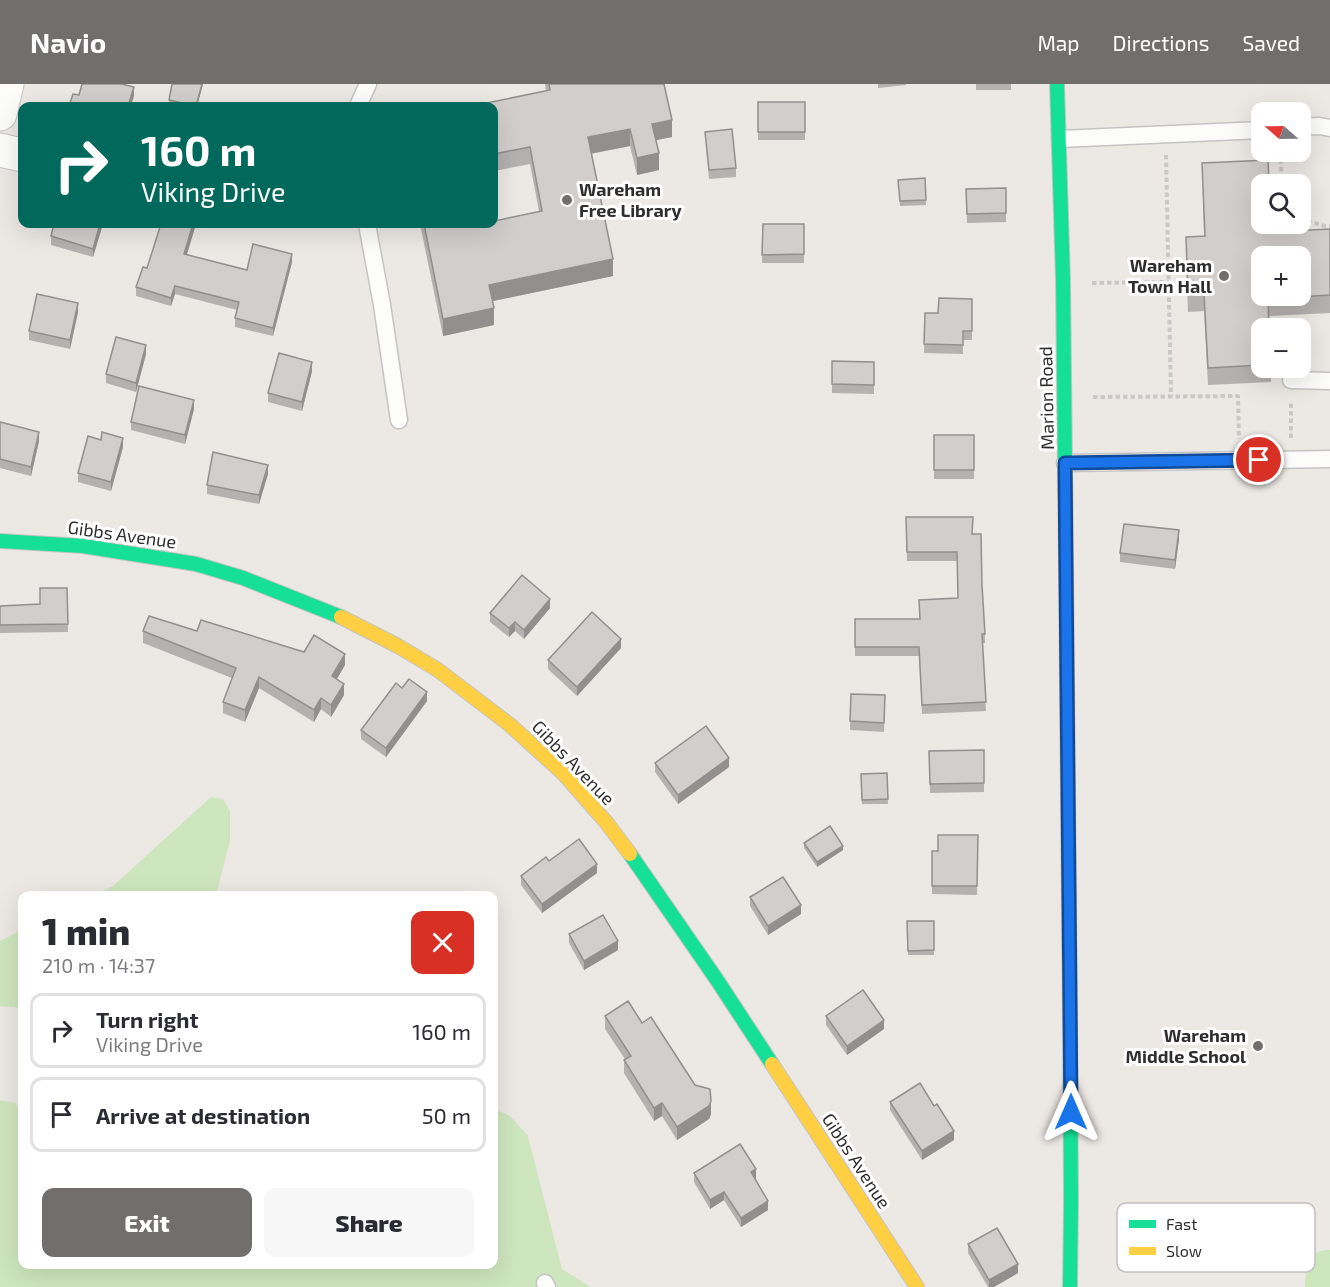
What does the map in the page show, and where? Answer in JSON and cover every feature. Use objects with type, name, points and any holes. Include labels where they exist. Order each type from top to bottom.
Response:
[{"type":"main road","name":"Marion Road","points":[[1057,84],[1060,139],[1065,463],[1070,1287]]},
{"type":"main road","name":"Gibbs Avenue","points":[[0,541],[83,546],[145,555],[196,564],[243,578],[337,615],[398,646],[438,670],[510,725],[563,773],[637,862],[717,980],[910,1285]]},
{"type":"street","points":[[0,114],[7,84]]},
{"type":"street","points":[[0,150],[18,154]]},
{"type":"lane","points":[[360,102],[368,84]]},
{"type":"lane","points":[[1311,126],[1330,128]]},
{"type":"lane","points":[[1060,139],[1251,130]]},
{"type":"lane","points":[[368,228],[399,420]]},
{"type":"lane","points":[[1291,380],[1330,381]]},
{"type":"lane","points":[[1065,463],[1330,459]]},
{"type":"path","points":[[1166,151],[1171,397]]},
{"type":"path","points":[[1311,222],[1330,226]]},
{"type":"path","points":[[1092,283],[1169,282]]},
{"type":"path","points":[[1291,380],[1291,442]]},
{"type":"path","points":[[1084,398],[1238,396],[1239,443]]},
{"type":"green space","points":[[211,797],[223,799],[230,811],[230,841],[217,891],[102,891],[113,886]]},
{"type":"green space","points":[[18,932],[18,1008],[0,1006],[0,941]]},
{"type":"green space","points":[[0,1100],[15,1103],[18,1107],[18,1269],[498,1269],[498,1111],[510,1116],[528,1136],[562,1269],[591,1287],[0,1287]]},
{"type":"green space","points":[[1330,1250],[1330,1287],[1305,1287],[1306,1272],[1315,1272],[1317,1252]]},
{"type":"building","points":[[82,84],[122,84],[134,87],[129,102],[70,102],[73,94],[79,95]]},
{"type":"building","points":[[172,84],[202,84],[197,102],[169,100]]},
{"type":"building","name":"Wareham Free Library","points":[[549,84],[664,84],[672,120],[652,124],[659,153],[637,158],[630,129],[588,137],[613,259],[489,285],[494,308],[443,319],[425,228],[498,228],[498,220],[542,211],[530,147],[498,153],[498,102],[492,102],[550,90]]},
{"type":"building","points":[[758,102],[805,102],[805,132],[758,132]]},
{"type":"building","points":[[732,129],[736,168],[709,170],[705,132]]},
{"type":"building","name":"Wareham Town Hall","points":[[1268,162],[1269,174],[1251,174],[1251,234],[1311,234],[1311,230],[1330,229],[1330,295],[1311,296],[1311,246],[1251,246],[1251,306],[1268,306],[1269,318],[1251,318],[1251,366],[1208,368],[1204,294],[1188,295],[1186,237],[1205,236],[1202,163]]},
{"type":"building","points":[[925,178],[926,200],[900,201],[898,180]]},
{"type":"building","points":[[1006,188],[1006,213],[967,214],[966,189]]},
{"type":"building","points":[[763,224],[804,224],[804,254],[762,255]]},
{"type":"building","points":[[53,228],[99,228],[93,249],[51,236]]},
{"type":"building","points":[[160,228],[192,228],[184,254],[247,270],[253,244],[292,254],[273,328],[235,318],[239,302],[175,286],[171,298],[136,287],[143,267],[147,268]]},
{"type":"building","points":[[37,294],[78,303],[70,340],[29,331]]},
{"type":"building","points":[[939,298],[972,299],[972,331],[963,331],[963,345],[924,344],[925,313],[938,313]]},
{"type":"building","points":[[116,337],[146,345],[136,383],[106,374]]},
{"type":"building","points":[[279,353],[312,362],[302,402],[268,393]]},
{"type":"building","points":[[832,361],[874,362],[874,385],[832,384]]},
{"type":"building","points":[[139,386],[194,400],[185,435],[131,422]]},
{"type":"building","points":[[0,422],[39,432],[31,467],[0,459]]},
{"type":"building","points":[[102,432],[123,438],[111,482],[78,473],[88,436],[101,440]]},
{"type":"building","points":[[934,435],[974,435],[974,470],[934,470]]},
{"type":"building","points":[[213,452],[268,465],[259,495],[207,485]]},
{"type":"building","points":[[906,517],[973,517],[972,534],[981,534],[985,634],[982,634],[986,702],[922,705],[919,647],[855,647],[855,619],[920,619],[919,600],[958,598],[957,552],[907,552]]},
{"type":"building","points":[[1124,524],[1179,530],[1175,560],[1120,553]]},
{"type":"building","points":[[522,575],[550,599],[524,630],[515,622],[509,628],[490,613]]},
{"type":"building","points":[[40,588],[67,588],[68,624],[0,625],[0,606],[40,604]]},
{"type":"building","points":[[592,612],[621,639],[577,687],[548,660]]},
{"type":"building","points":[[149,616],[197,631],[201,620],[304,652],[314,635],[345,654],[332,676],[344,684],[331,705],[321,698],[314,710],[259,677],[245,710],[223,702],[236,668],[143,631]]},
{"type":"building","points":[[409,679],[427,692],[386,748],[361,730],[396,683],[402,688]]},
{"type":"building","points":[[851,694],[885,695],[884,723],[850,721]]},
{"type":"building","points":[[706,726],[729,758],[678,795],[655,763]]},
{"type":"building","points":[[984,750],[984,783],[930,784],[929,751]]},
{"type":"building","points":[[887,773],[888,799],[862,800],[861,774]]},
{"type":"building","points":[[830,826],[843,846],[817,862],[804,843]]},
{"type":"building","points":[[938,835],[978,835],[977,886],[932,886],[932,851],[938,851]]},
{"type":"building","points":[[579,839],[597,864],[542,904],[521,876],[546,857],[549,861]]},
{"type":"building","points":[[783,877],[801,905],[768,926],[750,897]]},
{"type":"building","points":[[603,915],[618,941],[584,961],[569,934]]},
{"type":"building","points":[[907,921],[934,921],[934,950],[908,951]]},
{"type":"building","points":[[863,990],[884,1020],[847,1046],[826,1016]]},
{"type":"building","points":[[628,1001],[642,1023],[651,1017],[695,1085],[710,1089],[709,1106],[677,1127],[662,1103],[654,1108],[624,1060],[631,1056],[605,1016]]},
{"type":"building","points":[[920,1083],[934,1106],[937,1104],[954,1131],[922,1151],[890,1102]]},
{"type":"building","points":[[740,1144],[756,1169],[751,1172],[768,1201],[741,1218],[724,1192],[710,1200],[694,1173]]},
{"type":"building","points":[[997,1228],[1018,1264],[989,1280],[968,1244]]},
{"type":"traffic: fast","points":[[1057,84],[1063,280],[1066,563]]},
{"type":"traffic: fast","points":[[0,541],[83,546],[196,564],[243,578],[341,617]]},
{"type":"traffic: fast","points":[[630,854],[772,1064]]},
{"type":"traffic: fast","points":[[1070,1027],[1070,1287]]},
{"type":"traffic: slow","points":[[1066,563],[1070,1027]]},
{"type":"traffic: slow","points":[[341,617],[398,646],[438,670],[510,725],[563,773],[606,822],[630,854]]},
{"type":"traffic: slow","points":[[772,1064],[917,1287]]},
{"type":"place","name":"Wareham Free Library","points":[[567,200]]},
{"type":"place","name":"Wareham Town Hall","points":[[1224,276]]},
{"type":"place","name":"Wareham Middle School","points":[[1258,1046]]},
{"type":"route","points":[[1071,1112],[1065,463],[1259,460]]}]
